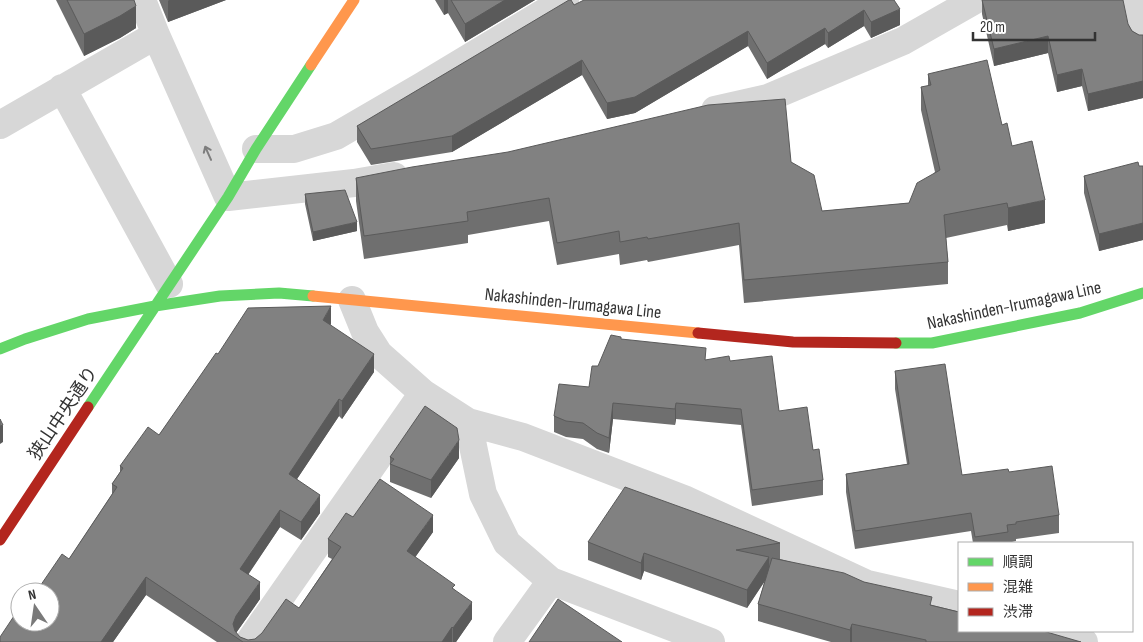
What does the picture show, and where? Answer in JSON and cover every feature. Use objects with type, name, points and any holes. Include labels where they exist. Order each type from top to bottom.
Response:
[{"type":"main road","name":"狭山中央通り","points":[[0,540],[228,197],[256,149],[354,0]]},
{"type":"main road","name":"Nakashinden-Irumagawa Line","points":[[0,349],[162,295],[220,296],[279,293],[793,342],[932,343],[1080,313],[1143,293]]},
{"type":"street","points":[[142,0],[228,197],[354,183],[420,172]]},
{"type":"street","points":[[256,149],[294,149],[336,136],[565,0]]},
{"type":"street","points":[[692,115],[768,98],[903,42],[975,0]]},
{"type":"street","points":[[1135,0],[1143,37]]},
{"type":"street","points":[[0,125],[156,35]]},
{"type":"street","points":[[62,88],[162,295]]},
{"type":"street","points":[[352,300],[365,332],[380,354],[423,393],[468,422],[523,437],[684,500],[867,584],[958,605]]},
{"type":"street","points":[[249,642],[423,393]]},
{"type":"street","points":[[468,422],[483,494],[507,543],[551,581],[711,642]]},
{"type":"street","points":[[507,642],[551,581]]},
{"type":"street","points":[[1050,632],[1084,642]]},
{"type":"building","points":[[67,0],[134,0],[136,6],[84,34]]},
{"type":"building","points":[[451,0],[505,0],[465,24]]},
{"type":"building","points":[[569,0],[574,5],[584,0],[894,0],[900,9],[871,22],[864,10],[828,33],[825,28],[767,63],[748,31],[635,97],[607,103],[582,60],[452,136],[371,149],[357,126]]},
{"type":"building","points":[[982,0],[1123,0],[1128,24],[1132,31],[1143,35],[1143,81],[1088,94],[1082,69],[1057,75],[1048,36],[994,49]]},
{"type":"building","points":[[987,60],[1002,125],[1007,123],[1012,146],[1032,141],[1045,200],[1008,208],[1007,203],[944,215],[948,262],[744,280],[739,223],[648,239],[647,237],[620,242],[619,231],[557,243],[549,198],[467,212],[468,221],[364,236],[356,178],[508,152],[708,105],[785,99],[791,162],[814,175],[822,211],[909,203],[917,183],[940,170],[921,87],[931,85],[928,74]]},
{"type":"building","points":[[1138,162],[1139,166],[1143,166],[1143,223],[1099,234],[1084,176]]},
{"type":"building","points":[[345,190],[357,222],[313,232],[305,194]]},
{"type":"building","points":[[331,306],[323,320],[374,354],[342,401],[339,399],[289,474],[320,495],[301,522],[280,510],[240,569],[260,582],[236,616],[233,624],[235,631],[240,637],[248,640],[255,639],[262,633],[286,599],[299,608],[341,547],[328,539],[346,513],[353,517],[380,479],[433,515],[407,551],[455,585],[452,588],[472,602],[453,628],[442,642],[243,642],[146,577],[101,642],[0,642],[0,637],[10,622],[10,632],[60,632],[60,582],[43,582],[62,554],[69,559],[117,487],[112,484],[123,468],[120,466],[148,427],[159,435],[216,353],[218,354],[248,308]]},
{"type":"building","points":[[611,335],[621,337],[621,339],[706,348],[705,360],[729,356],[730,361],[772,356],[779,411],[807,407],[813,450],[819,449],[823,480],[752,490],[741,409],[676,403],[675,409],[613,403],[609,438],[597,433],[583,423],[566,421],[554,416],[559,384],[589,387],[592,366],[598,366]]},
{"type":"building","points":[[945,364],[962,475],[1008,469],[1009,472],[1052,466],[1059,515],[1016,522],[1016,524],[1007,525],[1008,532],[975,537],[971,513],[855,531],[846,474],[909,464],[895,371]]},
{"type":"building","points":[[425,406],[457,428],[459,440],[431,480],[390,464],[394,459],[390,457]]},
{"type":"building","points":[[625,487],[780,543],[736,550],[769,557],[747,590],[644,553],[641,563],[588,542]]},
{"type":"building","points":[[772,558],[844,573],[864,582],[932,597],[930,605],[958,612],[958,632],[1046,632],[1081,642],[926,642],[926,640],[852,624],[850,630],[758,604]]},
{"type":"building","points":[[558,599],[622,642],[529,642]]},
{"type":"traffic: fast","points":[[88,407],[228,197],[256,149],[311,65]]},
{"type":"traffic: fast","points":[[0,349],[88,319],[155,306],[220,296],[279,293],[313,296]]},
{"type":"traffic: fast","points":[[896,343],[932,343],[1080,313],[1143,293]]},
{"type":"traffic: slow","points":[[311,65],[354,0]]},
{"type":"traffic: slow","points":[[313,296],[698,333]]},
{"type":"traffic: jam","points":[[698,333],[793,342],[896,343]]},
{"type":"traffic: jam","points":[[0,540],[88,407]]}]
